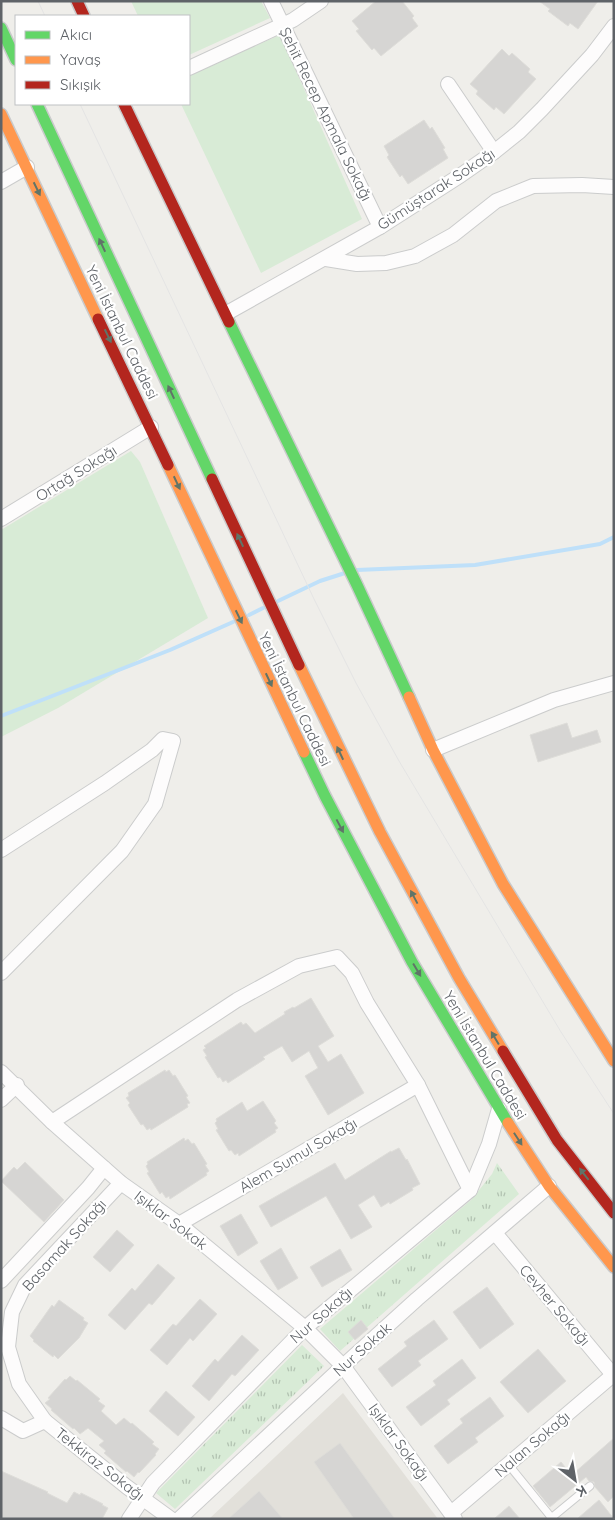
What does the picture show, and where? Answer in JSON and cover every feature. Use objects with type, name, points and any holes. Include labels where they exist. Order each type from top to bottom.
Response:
[{"type":"main road","points":[[77,1],[84,15]]},
{"type":"main road","points":[[1,28],[15,58]]},
{"type":"main road","name":"Yeni İstanbul Caddesi","points":[[36,105],[260,584],[359,791],[436,937],[557,1140],[614,1213]]},
{"type":"main road","points":[[124,105],[227,313],[357,585],[433,750],[503,884],[614,1061]]},
{"type":"main road","name":"Yeni İstanbul Caddesi","points":[[1,114],[151,427],[324,796],[412,962],[499,1109],[549,1186],[614,1267]]},
{"type":"street","name":"Şehit Recep Apmala Sokağı","points":[[271,1],[380,227]]},
{"type":"street","points":[[190,68],[293,20],[320,1]]},
{"type":"street","name":"Gümüştarak Sokağı","points":[[227,313],[380,227],[462,175],[494,152],[519,132],[542,109],[592,55],[614,26]]},
{"type":"street","points":[[448,84],[494,152]]},
{"type":"street","points":[[1,182],[27,167]]},
{"type":"street","points":[[326,258],[366,264],[386,263],[414,256],[453,235],[496,200],[533,186],[582,185],[614,187]]},
{"type":"street","name":"Ortağ Sokağı","points":[[1,518],[151,427]]},
{"type":"street","points":[[433,750],[554,700],[614,683]]},
{"type":"street","points":[[1,850],[105,783],[152,750],[163,739],[173,740],[155,804],[122,850],[1,973]]},
{"type":"street","points":[[52,1122],[237,1000],[299,966],[337,957],[352,973],[367,1003],[418,1085],[470,1190]]},
{"type":"street","name":"Işıklar Sokak","points":[[1,1072],[17,1085],[52,1122],[121,1183],[179,1224],[305,1328],[343,1366]]},
{"type":"street","points":[[1,1100],[17,1085]]},
{"type":"street","name":"Alem Sumul Sokağı","points":[[179,1224],[418,1085]]},
{"type":"street","name":"Nur Sokağı","points":[[129,1519],[153,1483],[305,1328],[470,1190],[489,1144],[499,1109]]},
{"type":"street","points":[[1,1281],[88,1188],[104,1168]]},
{"type":"street","name":"Basamak Sokağı","points":[[45,1421],[19,1384],[8,1348],[12,1312],[25,1285],[121,1183]]},
{"type":"street","name":"Nur Sokak","points":[[179,1519],[417,1299],[549,1186]]},
{"type":"street","name":"Cevher Sokağı","points":[[495,1233],[613,1376]]},
{"type":"street","name":"Işıklar Sokağı","points":[[343,1366],[453,1516]]},
{"type":"street","name":"Nalan Sokağı","points":[[453,1516],[508,1464],[613,1376]]},
{"type":"street","name":"Tekkiraz Sokağı","points":[[1,1418],[22,1431],[45,1421],[171,1519]]},
{"type":"lane","points":[[508,1464],[554,1517],[590,1486]]},
{"type":"shaded area","points":[[343,1393],[438,1519],[209,1519]]},
{"type":"green space","points":[[131,1],[261,1],[270,18],[190,55],[190,15],[138,15]]},
{"type":"green space","points":[[280,35],[362,219],[261,273],[181,105],[190,105],[190,74]]},
{"type":"green space","points":[[131,451],[140,462],[208,618],[58,708],[1,737],[1,530]]},
{"type":"green space","points":[[497,1163],[519,1194],[340,1351],[320,1329],[471,1200],[492,1174]]},
{"type":"green space","points":[[302,1345],[324,1366],[175,1509],[156,1493]]},
{"type":"building","points":[[376,1],[402,1],[414,16],[412,18],[418,26],[381,56],[374,48],[372,50],[356,31],[359,29],[352,21]]},
{"type":"building","points":[[539,1],[598,1],[578,29],[570,23],[568,26],[548,11],[550,9]]},
{"type":"building","points":[[502,49],[509,56],[512,53],[530,69],[528,72],[536,79],[504,114],[496,107],[494,110],[476,94],[478,91],[470,84]]},
{"type":"building","points":[[424,120],[430,129],[432,127],[445,148],[443,149],[448,158],[408,184],[402,175],[400,177],[387,157],[389,155],[384,146]]},
{"type":"building","points":[[567,723],[572,738],[597,730],[601,742],[538,762],[530,735]]},
{"type":"building","points":[[311,998],[334,1036],[318,1046],[328,1062],[341,1054],[364,1093],[328,1115],[305,1076],[318,1068],[309,1051],[292,1062],[282,1046],[263,1057],[265,1059],[228,1083],[226,1080],[223,1082],[220,1077],[218,1078],[205,1057],[207,1056],[203,1050],[206,1048],[204,1046],[241,1022],[243,1025],[246,1023],[255,1033],[285,1014],[284,1012]]},
{"type":"building","points":[[165,1070],[166,1072],[169,1070],[173,1076],[175,1075],[188,1096],[186,1097],[190,1103],[187,1104],[188,1107],[151,1130],[150,1128],[147,1130],[143,1124],[141,1125],[128,1105],[130,1103],[126,1098],[129,1096],[128,1093]]},
{"type":"building","points":[[263,1101],[276,1121],[274,1123],[278,1128],[275,1130],[276,1132],[239,1156],[238,1153],[235,1155],[231,1150],[229,1151],[216,1130],[218,1129],[215,1123],[216,1119],[242,1102],[247,1111]]},
{"type":"building","points":[[184,1138],[185,1141],[188,1139],[192,1144],[194,1143],[207,1164],[205,1165],[209,1171],[206,1173],[207,1175],[170,1199],[169,1196],[166,1198],[162,1192],[160,1194],[147,1173],[149,1172],[146,1166],[147,1162]]},
{"type":"building","points":[[399,1148],[420,1184],[390,1204],[389,1202],[381,1207],[374,1195],[358,1205],[372,1227],[351,1239],[326,1196],[271,1227],[259,1206],[335,1163],[345,1180]]},
{"type":"building","points":[[25,1162],[64,1200],[44,1222],[1,1181],[14,1167],[17,1170]]},
{"type":"building","points":[[241,1214],[258,1243],[238,1256],[220,1226]]},
{"type":"building","points":[[117,1230],[134,1245],[110,1272],[93,1257]]},
{"type":"building","points":[[281,1248],[298,1278],[278,1290],[260,1261]]},
{"type":"building","points":[[340,1249],[352,1270],[322,1287],[310,1267]]},
{"type":"building","points":[[158,1264],[175,1278],[152,1305],[149,1303],[125,1330],[108,1315],[132,1288],[135,1291]]},
{"type":"building","points":[[487,1287],[514,1324],[480,1349],[453,1312]]},
{"type":"building","points":[[200,1299],[217,1314],[193,1341],[190,1338],[167,1365],[150,1350],[173,1324],[176,1326]]},
{"type":"building","points":[[59,1300],[88,1323],[79,1338],[58,1359],[33,1341],[30,1336],[52,1305],[54,1307]]},
{"type":"building","points":[[361,1320],[368,1329],[355,1340],[348,1332]]},
{"type":"building","points":[[434,1320],[448,1339],[418,1361],[421,1365],[392,1387],[378,1369],[407,1346],[404,1342]]},
{"type":"building","points":[[242,1335],[259,1350],[235,1376],[232,1374],[209,1401],[192,1386],[215,1359],[218,1362]]},
{"type":"building","points":[[538,1349],[566,1381],[528,1413],[500,1382]]},
{"type":"building","points":[[462,1359],[476,1378],[447,1400],[450,1404],[421,1426],[406,1407],[436,1385],[433,1381]]},
{"type":"building","points":[[70,1376],[100,1399],[98,1401],[105,1406],[101,1411],[116,1425],[124,1418],[154,1442],[152,1444],[159,1449],[156,1455],[134,1477],[104,1453],[106,1451],[99,1445],[104,1441],[88,1428],[80,1434],[45,1403],[65,1379]]},
{"type":"building","points":[[166,1391],[195,1417],[178,1436],[149,1411]]},
{"type":"building","points":[[490,1397],[504,1416],[475,1438],[478,1442],[448,1464],[434,1446],[463,1423],[460,1419]]},
{"type":"building","points":[[614,1438],[614,1496],[608,1502],[595,1487],[594,1482],[589,1481],[586,1477],[550,1507],[533,1486],[561,1462],[573,1474]]},
{"type":"building","points":[[340,1443],[395,1519],[354,1519],[314,1462]]},
{"type":"building","points":[[1,1471],[48,1492],[67,1503],[74,1492],[80,1495],[81,1493],[108,1508],[102,1519],[1,1519]]},
{"type":"building","points":[[259,1491],[283,1519],[228,1519]]},
{"type":"building","points":[[599,1500],[614,1519],[577,1519]]},
{"type":"building","points":[[509,1506],[520,1519],[494,1519]]},
{"type":"waterway","points":[[357,570],[475,565],[600,544],[614,537]]},
{"type":"waterway","points":[[278,601],[320,581],[345,573]]},
{"type":"waterway","points":[[249,615],[263,608]]},
{"type":"waterway","points":[[1,716],[170,650],[233,622]]},
{"type":"tram line","points":[[38,1],[45,15]]},
{"type":"tram line","points":[[80,105],[314,599],[356,683],[399,761],[561,1032],[614,1114]]},
{"type":"traffic: fast","points":[[1,28],[15,58]]},
{"type":"traffic: fast","points":[[37,105],[212,479]]},
{"type":"traffic: fast","points":[[229,322],[357,585],[409,697]]},
{"type":"traffic: fast","points":[[304,752],[412,962],[508,1123]]},
{"type":"traffic: slow","points":[[1,114],[98,319]]},
{"type":"traffic: slow","points":[[168,465],[304,752]]},
{"type":"traffic: slow","points":[[299,665],[380,832],[459,978],[503,1051]]},
{"type":"traffic: slow","points":[[409,697],[433,750],[503,884],[614,1061]]},
{"type":"traffic: slow","points":[[508,1123],[549,1186],[614,1267]]},
{"type":"traffic: jam","points":[[77,1],[84,15]]},
{"type":"traffic: jam","points":[[124,105],[229,322]]},
{"type":"traffic: jam","points":[[98,319],[168,465]]},
{"type":"traffic: jam","points":[[212,479],[299,665]]},
{"type":"traffic: jam","points":[[503,1051],[557,1140],[614,1213]]}]
